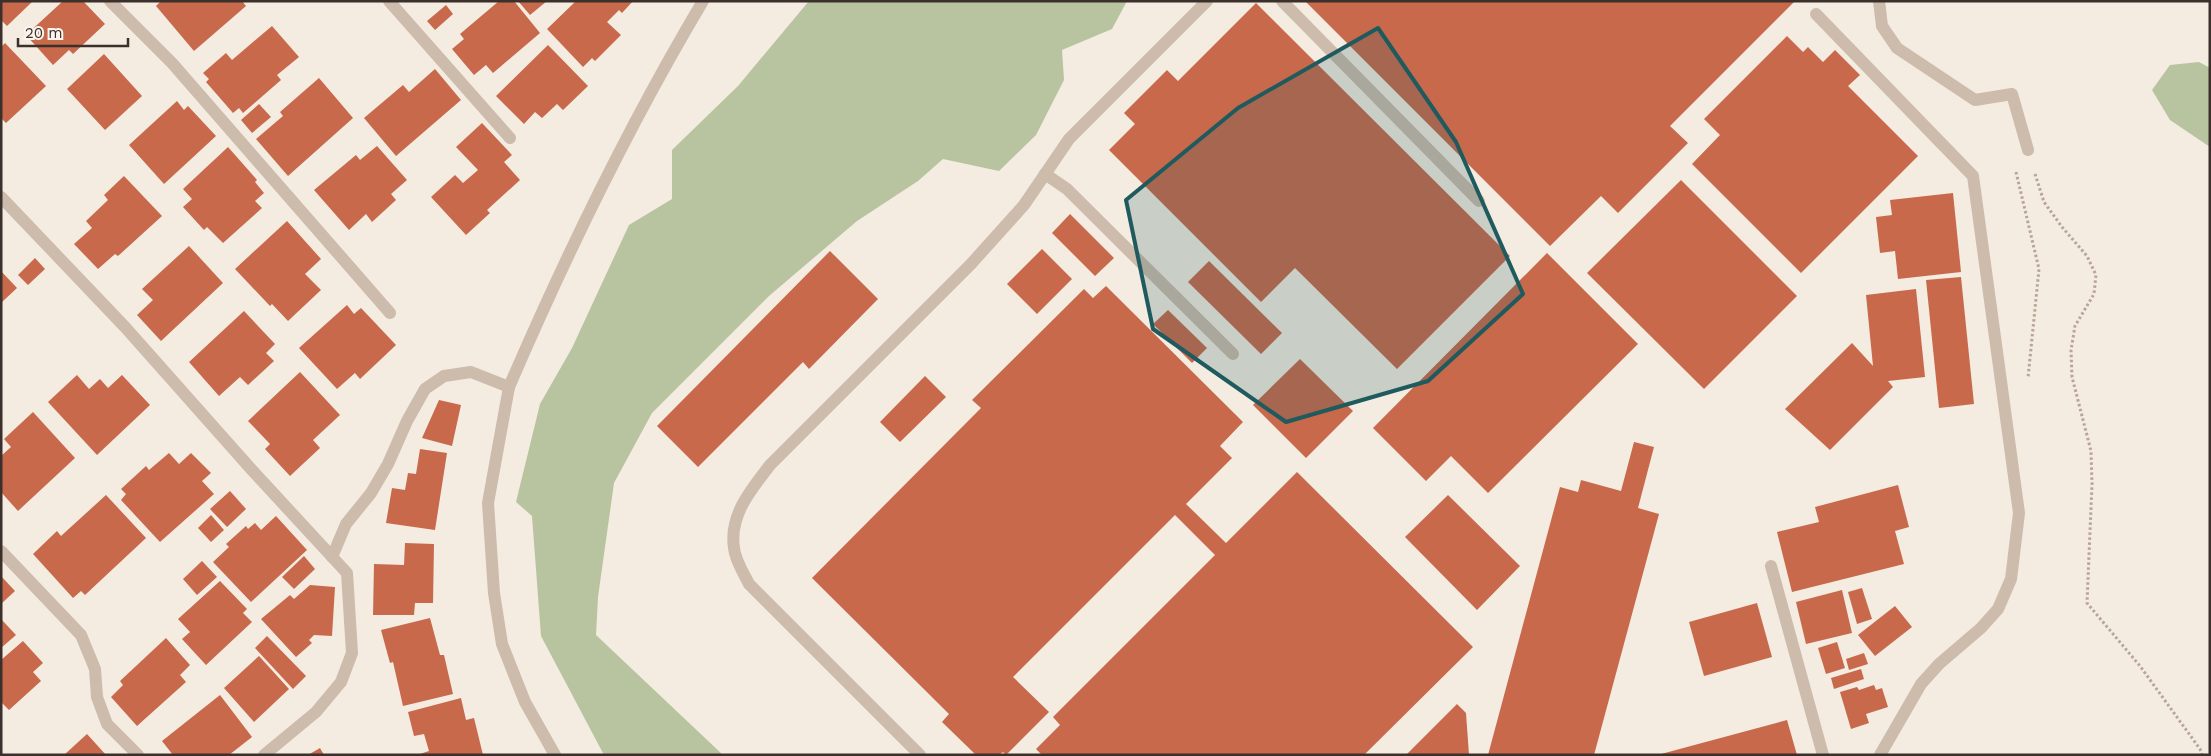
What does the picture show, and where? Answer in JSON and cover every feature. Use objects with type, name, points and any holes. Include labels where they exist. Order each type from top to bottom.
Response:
[{"type":"street","points":[[110,1],[172,63],[390,313]]},
{"type":"street","points":[[389,1],[510,138]]},
{"type":"street","points":[[556,755],[525,702],[502,644],[494,593],[488,503],[509,387],[594,202],[674,50],[703,1]]},
{"type":"street","points":[[920,755],[749,584],[734,550],[734,523],[747,495],[770,465],[971,264],[1024,205],[1069,139],[1207,1]]},
{"type":"street","points":[[1282,1],[1479,201]]},
{"type":"street","points":[[1879,1],[1882,26],[1897,48],[1975,100],[2012,94],[2028,150]]},
{"type":"street","points":[[1816,14],[1973,176],[2019,513],[2011,579],[1998,609],[1981,628],[1939,664],[1921,684],[1880,755]]},
{"type":"street","points":[[1045,174],[1067,189],[1233,354]]},
{"type":"street","points":[[1,197],[125,327],[347,573],[352,653],[342,682],[316,712],[264,755]]},
{"type":"street","points":[[332,557],[346,524],[371,493],[384,471],[407,421],[425,389],[444,376],[471,372],[509,387]]},
{"type":"street","points":[[1,551],[81,635],[94,669],[97,697],[107,724],[138,755]]},
{"type":"street","points":[[1771,566],[1822,755]]},
{"type":"path","points":[[2005,408],[2026,404],[2039,269],[2012,160],[2028,150],[2044,202],[2087,256],[2096,275],[2094,294],[2075,326],[2071,350],[2072,377],[2091,451],[2092,484],[2087,603],[2140,666],[2200,749],[2202,755]]},
{"type":"highlighted area","points":[[1378,28],[1456,142],[1523,294],[1428,381],[1286,422],[1153,329],[1126,200],[1238,108]]},
{"type":"green space","points":[[809,1],[1127,1],[1112,29],[1062,50],[1064,80],[1036,135],[999,171],[943,159],[918,181],[857,221],[769,296],[652,413],[614,483],[598,597],[596,635],[723,755],[604,755],[541,636],[532,516],[516,502],[540,404],[572,348],[629,225],[672,199],[672,150],[738,86]]},
{"type":"green space","points":[[2199,62],[2210,68],[2210,147],[2170,120],[2152,90],[2170,65]]},
{"type":"building","points":[[1,1],[33,1],[7,26],[1,20]]},
{"type":"building","points":[[63,1],[83,1],[105,24],[73,54],[69,50],[53,65],[26,35]]},
{"type":"building","points":[[161,1],[242,1],[246,6],[194,51],[156,6]]},
{"type":"building","points":[[499,1],[514,1],[540,33],[493,73],[486,65],[474,75],[452,49],[464,39],[460,34]]},
{"type":"building","points":[[518,1],[547,1],[530,15]]},
{"type":"building","points":[[576,1],[633,1],[622,13],[619,10],[607,22],[621,35],[595,61],[592,58],[583,67],[547,29]]},
{"type":"building","points":[[1305,1],[1795,1],[1670,126],[1688,143],[1618,213],[1601,196],[1550,246]]},
{"type":"building","points":[[1256,3],[1510,256],[1397,369],[1295,268],[1261,302],[1109,150],[1135,124],[1124,113],[1167,70],[1178,81]]},
{"type":"building","points":[[446,5],[453,14],[435,30],[427,21]]},
{"type":"building","points":[[272,26],[299,57],[277,75],[281,80],[243,113],[239,108],[233,113],[206,82],[209,79],[203,73],[226,53],[232,60]]},
{"type":"building","points":[[1787,36],[1803,52],[1808,47],[1823,62],[1835,50],[1860,75],[1848,86],[1918,156],[1801,273],[1692,164],[1720,135],[1704,119]]},
{"type":"building","points":[[5,43],[46,86],[6,123],[1,118],[1,47]]},
{"type":"building","points":[[548,45],[588,86],[563,110],[557,104],[542,118],[535,112],[524,124],[496,96]]},
{"type":"building","points":[[104,54],[142,96],[105,130],[67,89]]},
{"type":"building","points":[[435,69],[461,100],[396,156],[364,118],[403,85],[409,92]]},
{"type":"building","points":[[319,78],[353,118],[288,176],[256,139],[283,116],[280,112]]},
{"type":"building","points":[[177,101],[184,110],[188,106],[216,136],[164,184],[129,145]]},
{"type":"building","points":[[259,104],[271,117],[252,133],[241,120]]},
{"type":"building","points":[[482,123],[512,155],[504,162],[520,180],[487,210],[490,213],[466,235],[431,197],[455,175],[463,183],[478,170],[456,147]]},
{"type":"building","points":[[377,146],[407,180],[391,194],[396,200],[372,222],[366,214],[349,230],[314,190],[356,155],[360,160]]},
{"type":"building","points":[[228,147],[257,180],[255,182],[264,193],[255,201],[262,208],[223,243],[207,227],[204,230],[183,207],[192,199],[183,189]]},
{"type":"building","points":[[124,176],[162,216],[118,256],[115,254],[98,269],[74,244],[92,228],[86,221],[108,200],[104,195]]},
{"type":"building","points":[[1681,180],[1797,296],[1704,389],[1587,273]]},
{"type":"building","points":[[1953,193],[1961,272],[1898,279],[1895,251],[1880,253],[1876,217],[1892,215],[1890,200]]},
{"type":"building","points":[[1070,214],[1114,258],[1095,276],[1052,233]]},
{"type":"building","points":[[287,221],[321,259],[305,274],[321,290],[288,321],[272,304],[270,306],[235,269]]},
{"type":"building","points":[[189,246],[223,283],[161,341],[137,315],[153,300],[142,289]]},
{"type":"building","points":[[1042,249],[1072,279],[1037,314],[1007,284]]},
{"type":"building","points":[[830,251],[878,299],[809,369],[803,362],[698,467],[657,426]]},
{"type":"building","points":[[1547,253],[1638,344],[1488,493],[1451,456],[1426,481],[1373,428]]},
{"type":"building","points":[[35,258],[45,269],[28,285],[18,275]]},
{"type":"building","points":[[1209,261],[1282,333],[1261,354],[1188,282]]},
{"type":"building","points":[[1,271],[17,288],[1,303]]},
{"type":"building","points":[[1961,277],[1974,404],[1939,408],[1926,280]]},
{"type":"building","points":[[1106,286],[1243,422],[1220,446],[1232,458],[1186,504],[1226,543],[1297,472],[1473,647],[1364,755],[1042,755],[1036,749],[1060,725],[1053,717],[1215,555],[1175,515],[1013,677],[1049,712],[1006,755],[1003,752],[999,755],[976,755],[942,722],[949,714],[812,578],[981,408],[972,400],[1084,289],[1093,298]]},
{"type":"building","points":[[1916,289],[1925,377],[1888,381],[1893,387],[1830,450],[1785,409],[1852,343],[1873,366],[1866,295]]},
{"type":"building","points":[[347,305],[354,314],[361,308],[396,345],[360,379],[355,373],[337,389],[299,348]]},
{"type":"building","points":[[1168,310],[1207,348],[1192,363],[1153,324]]},
{"type":"building","points":[[244,311],[275,344],[266,353],[274,361],[248,385],[240,377],[219,396],[189,362]]},
{"type":"building","points":[[1300,359],[1353,411],[1306,458],[1253,405]]},
{"type":"building","points":[[300,372],[340,415],[313,440],[320,448],[290,476],[265,449],[270,444],[248,421]]},
{"type":"building","points":[[77,375],[89,389],[100,379],[108,388],[122,375],[150,405],[97,455],[48,402]]},
{"type":"building","points":[[925,376],[946,397],[900,442],[880,422]]},
{"type":"building","points":[[439,400],[461,405],[452,446],[422,438]]},
{"type":"building","points":[[33,412],[75,458],[18,511],[1,492],[1,456],[11,447],[4,439]]},
{"type":"building","points":[[1634,442],[1654,447],[1638,508],[1659,514],[1594,755],[1488,755],[1560,487],[1578,492],[1581,480],[1621,491]]},
{"type":"building","points":[[420,449],[447,453],[435,530],[386,523],[392,488],[405,490],[408,473],[416,474]]},
{"type":"building","points":[[169,453],[179,464],[191,453],[211,473],[202,481],[214,494],[160,542],[121,500],[126,494],[121,489],[146,466],[149,470]]},
{"type":"building","points":[[1898,485],[1909,527],[1895,531],[1904,564],[1792,592],[1777,532],[1819,522],[1815,507]]},
{"type":"building","points":[[230,491],[246,509],[227,527],[210,509]]},
{"type":"building","points":[[106,495],[146,538],[85,595],[81,591],[73,598],[33,554],[57,531],[61,536]]},
{"type":"building","points":[[1448,495],[1520,566],[1477,610],[1405,537]]},
{"type":"building","points":[[211,515],[224,530],[211,542],[198,528]]},
{"type":"building","points":[[276,516],[307,550],[251,602],[213,562],[229,547],[226,544],[246,526],[248,529],[255,523],[261,530]]},
{"type":"building","points":[[405,543],[434,544],[433,603],[415,603],[414,615],[373,615],[374,564],[404,565]]},
{"type":"building","points":[[304,556],[315,569],[294,589],[282,577]]},
{"type":"building","points":[[202,561],[217,577],[197,595],[183,579]]},
{"type":"building","points":[[1,576],[15,591],[1,604]]},
{"type":"building","points":[[220,581],[247,609],[243,613],[252,622],[206,665],[182,639],[190,632],[178,619]]},
{"type":"building","points":[[310,585],[335,587],[332,636],[314,635],[309,640],[312,643],[296,657],[261,619],[290,595],[294,599]]},
{"type":"building","points":[[1862,588],[1872,619],[1857,624],[1848,592]]},
{"type":"building","points":[[1842,590],[1852,633],[1806,644],[1796,602]]},
{"type":"building","points":[[1757,603],[1772,657],[1704,676],[1689,622]]},
{"type":"building","points":[[1895,606],[1912,627],[1875,656],[1858,635]]},
{"type":"building","points":[[430,618],[440,655],[444,655],[453,694],[403,706],[393,662],[390,663],[381,630]]},
{"type":"building","points":[[1,619],[16,635],[1,648]]},
{"type":"building","points":[[267,636],[306,676],[293,689],[255,648]]},
{"type":"building","points":[[166,638],[190,665],[180,675],[186,682],[137,726],[111,697],[123,685],[120,681]]},
{"type":"building","points":[[23,641],[43,663],[33,672],[41,681],[9,710],[1,702],[1,660]]},
{"type":"building","points":[[1837,642],[1845,668],[1826,674],[1818,648]]},
{"type":"building","points":[[1864,653],[1868,664],[1849,670],[1846,659]]},
{"type":"building","points":[[259,656],[289,689],[254,722],[224,688]]},
{"type":"building","points":[[1861,669],[1864,679],[1834,689],[1831,678]]},
{"type":"building","points":[[1874,685],[1876,690],[1882,688],[1888,707],[1866,714],[1869,723],[1851,729],[1840,692],[1857,687],[1859,690]]},
{"type":"building","points":[[220,695],[252,737],[229,755],[173,755],[162,741]]},
{"type":"building","points":[[461,698],[466,720],[474,718],[483,755],[417,755],[429,751],[424,734],[414,736],[408,712]]},
{"type":"building","points":[[1457,704],[1466,713],[1469,755],[1406,755]]},
{"type":"building","points":[[1787,720],[1797,755],[1661,755],[1661,754]]},
{"type":"building","points":[[87,734],[106,755],[64,755]]},
{"type":"building","points":[[320,748],[324,755],[308,755]]}]
